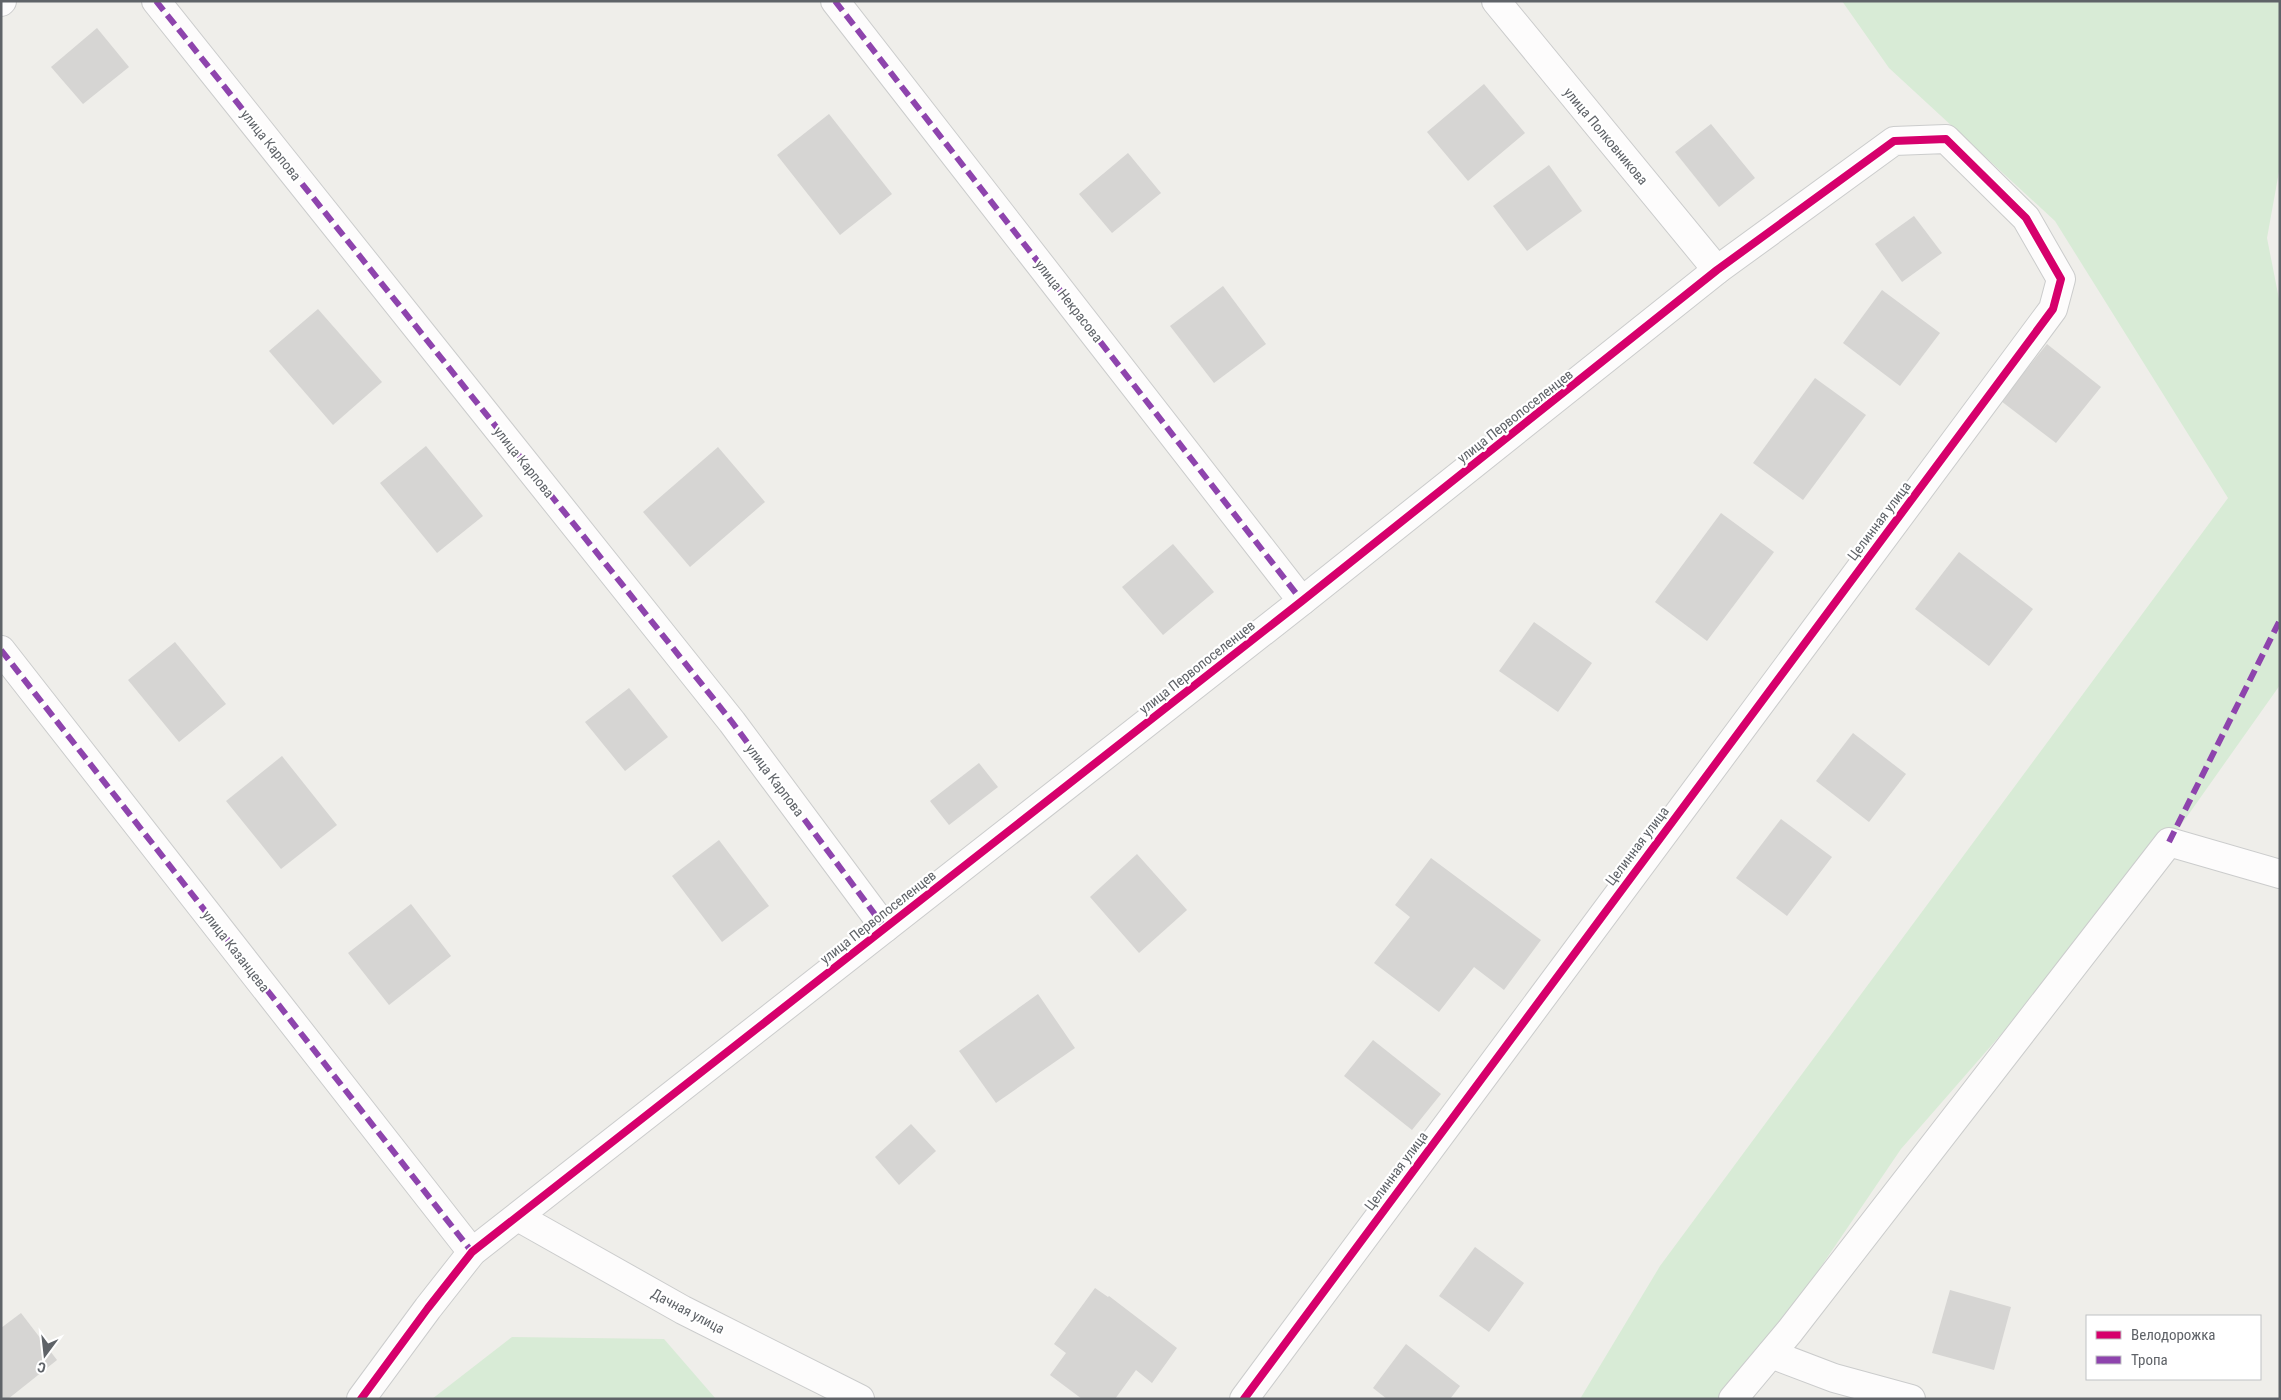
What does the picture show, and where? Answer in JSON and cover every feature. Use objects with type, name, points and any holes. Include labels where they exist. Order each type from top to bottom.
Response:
[{"type":"street","name":"улица Карпова","points":[[156,1],[732,722],[885,928]]},
{"type":"street","name":"улица Некрасова","points":[[835,1],[1302,601]]},
{"type":"street","name":"улица Полковникова","points":[[1496,1],[1717,270]]},
{"type":"street","name":"Целинная улица","points":[[1244,1399],[2053,309],[2062,279],[2026,218],[1946,139],[1894,141]]},
{"type":"street","name":"улица Первопоселенцев","points":[[361,1399],[472,1252],[518,1218],[1302,601],[1717,270],[1894,141]]},
{"type":"street","name":"улица Казанцева","points":[[1,650],[472,1252]]},
{"type":"street","points":[[1732,1399],[1771,1354],[2169,842],[2280,874]]},
{"type":"street","name":"Дачная улица","points":[[518,1218],[683,1310],[860,1399]]},
{"type":"street","points":[[1771,1354],[1834,1378],[1911,1399]]},
{"type":"green space","points":[[1842,1],[2280,1],[2280,166],[2267,238],[2280,304],[2280,685],[2169,842],[1901,1149],[1731,1399],[1580,1399],[1660,1266],[2228,498],[2055,221],[1889,68]]},
{"type":"green space","points":[[512,1337],[664,1339],[716,1399],[432,1399]]},
{"type":"building","points":[[97,28],[129,67],[83,104],[51,67]]},
{"type":"building","points":[[1484,84],[1525,133],[1468,181],[1427,132]]},
{"type":"building","points":[[829,114],[892,194],[840,235],[777,155]]},
{"type":"building","points":[[1711,124],[1755,178],[1719,207],[1675,152]]},
{"type":"building","points":[[1128,153],[1161,193],[1112,233],[1079,194]]},
{"type":"building","points":[[1549,165],[1582,211],[1527,251],[1493,206]]},
{"type":"building","points":[[1914,216],[1942,253],[1902,282],[1875,244]]},
{"type":"building","points":[[1223,286],[1266,344],[1214,383],[1170,326]]},
{"type":"building","points":[[1882,290],[1940,333],[1900,386],[1843,343]]},
{"type":"building","points":[[318,309],[382,382],[333,425],[269,351]]},
{"type":"building","points":[[2047,344],[2101,387],[2056,443],[2001,401]]},
{"type":"building","points":[[1815,378],[1866,415],[1803,500],[1753,463]]},
{"type":"building","points":[[426,446],[483,516],[437,553],[380,483]]},
{"type":"building","points":[[718,447],[765,502],[690,567],[643,512]]},
{"type":"building","points":[[1721,513],[1774,552],[1707,641],[1655,602]]},
{"type":"building","points":[[1173,544],[1214,592],[1163,635],[1122,587]]},
{"type":"building","points":[[1959,552],[2033,609],[1989,666],[1915,609]]},
{"type":"building","points":[[1534,622],[1592,663],[1558,712],[1499,671]]},
{"type":"building","points":[[175,642],[226,704],[179,742],[128,680]]},
{"type":"building","points":[[629,688],[668,737],[625,771],[585,722]]},
{"type":"building","points":[[1853,733],[1906,774],[1869,822],[1816,781]]},
{"type":"building","points":[[282,756],[337,825],[281,869],[226,801]]},
{"type":"building","points":[[979,763],[998,787],[949,825],[930,801]]},
{"type":"building","points":[[1781,819],[1832,857],[1787,916],[1736,878]]},
{"type":"building","points":[[719,840],[769,906],[722,942],[672,876]]},
{"type":"building","points":[[1137,854],[1187,910],[1139,953],[1090,897]]},
{"type":"building","points":[[1431,858],[1541,940],[1504,990],[1474,967],[1439,1012],[1374,963],[1410,917],[1395,905]]},
{"type":"building","points":[[411,904],[451,956],[389,1005],[348,953]]},
{"type":"building","points":[[1038,994],[1075,1048],[996,1103],[959,1051]]},
{"type":"building","points":[[1373,1040],[1441,1094],[1412,1130],[1344,1076]]},
{"type":"building","points":[[911,1124],[936,1151],[899,1185],[875,1157]]},
{"type":"building","points":[[1475,1247],[1524,1283],[1489,1332],[1439,1296]]},
{"type":"building","points":[[1095,1288],[1109,1296],[1177,1348],[1152,1383],[1136,1370],[1115,1399],[1082,1399],[1050,1375],[1066,1353],[1054,1344]]},
{"type":"building","points":[[1950,1290],[2011,1307],[1994,1370],[1932,1353]]},
{"type":"building","points":[[21,1313],[57,1360],[8,1399],[1,1399],[1,1328]]},
{"type":"building","points":[[1406,1344],[1460,1386],[1450,1399],[1387,1399],[1373,1388]]},
{"type":"marked path","points":[[156,1],[732,722],[885,928]]},
{"type":"marked path","points":[[835,1],[1302,601]]},
{"type":"marked path","points":[[2169,842],[2280,620]]},
{"type":"marked path","points":[[1,650],[472,1252]]},
{"type":"cycle path","points":[[361,1399],[472,1252],[1302,601],[1717,270],[1894,141],[1946,139],[2026,218],[2061,279],[2053,309],[1244,1399]]}]
